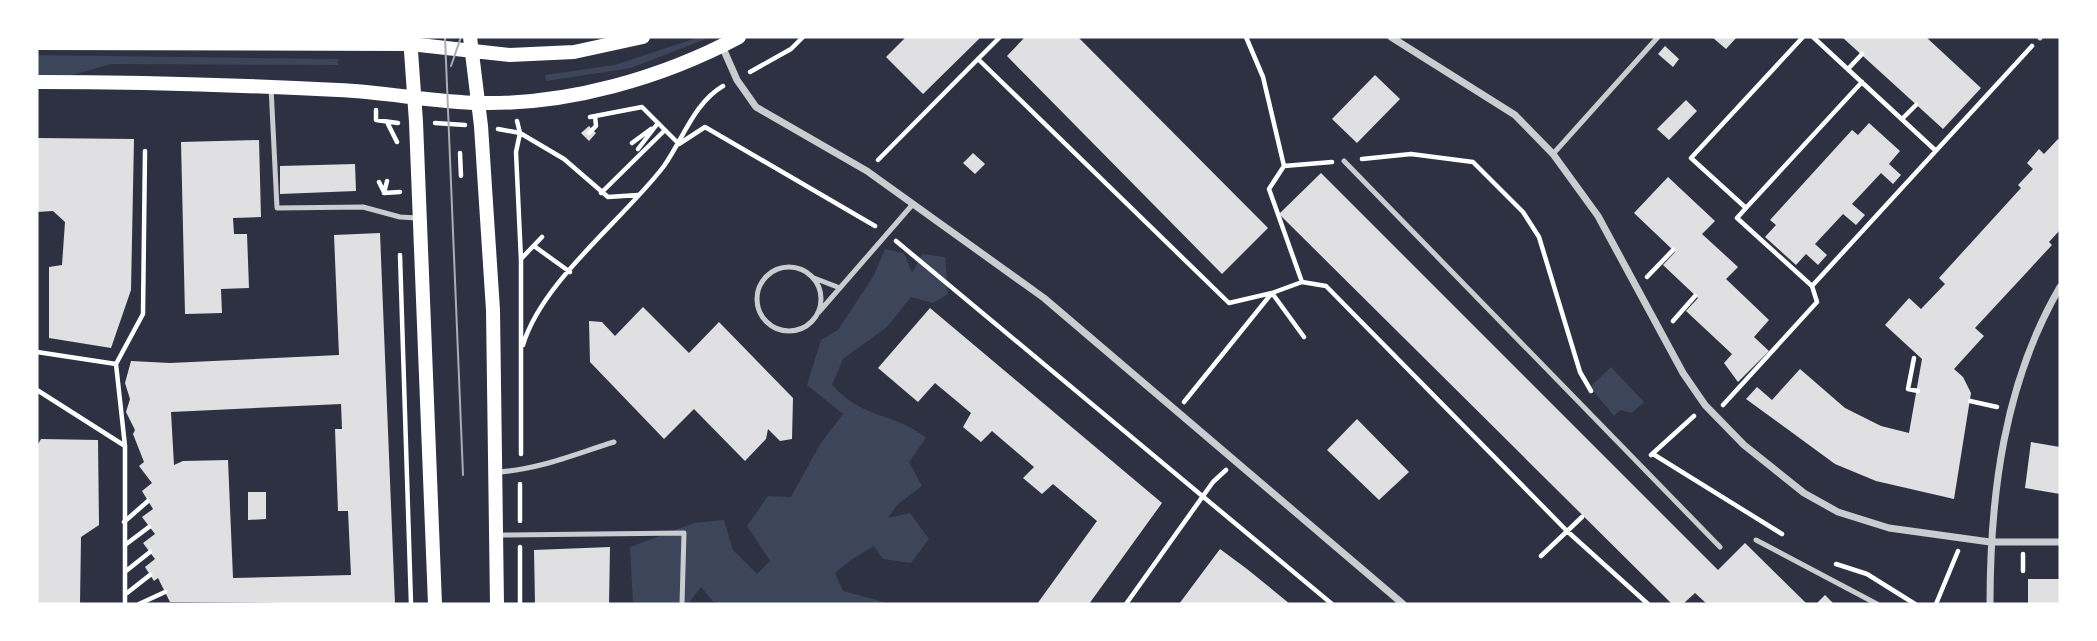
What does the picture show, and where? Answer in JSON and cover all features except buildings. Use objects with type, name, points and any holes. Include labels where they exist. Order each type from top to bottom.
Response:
[{"type":"main road","points":[[470,37],[481,126],[493,310],[497,604]]},
{"type":"main road","points":[[37,43],[410,40],[438,47],[510,55],[574,52],[643,37]]},
{"type":"main road","points":[[37,82],[374,91],[479,103],[525,100],[622,83],[674,67],[739,37]]},
{"type":"main road","points":[[410,40],[416,122],[435,604]]},
{"type":"street","points":[[1391,37],[1515,116],[1553,154],[1598,216],[1661,334],[1704,405],[1779,474],[1804,493],[1838,512],[1889,528],[1990,542],[2060,542]]},
{"type":"street","points":[[722,46],[737,80],[756,107],[867,171],[1044,298],[1403,604]]},
{"type":"street","points":[[1990,604],[1990,542],[2010,410],[2037,327],[2060,287]]},
{"type":"lane","points":[[1553,154],[1658,37]]},
{"type":"lane","points":[[271,87],[277,208],[363,207],[400,218],[420,218]]},
{"type":"lane","points":[[1344,160],[1720,547]]},
{"type":"lane","points":[[840,288],[792,267],[781,268],[763,280],[757,301],[765,321],[784,331],[803,328],[817,314],[888,234],[913,204]]},
{"type":"lane","points":[[811,276],[820,295],[817,314]]},
{"type":"lane","points":[[497,472],[547,464],[614,442]]},
{"type":"lane","points":[[497,536],[684,533],[682,604]]},
{"type":"lane","points":[[1756,540],[1877,604]]},
{"type":"path","points":[[520,133],[516,152],[521,260],[521,352],[534,317],[639,195],[679,144],[707,97],[791,49],[803,37]]},
{"type":"path","points":[[867,171],[1000,37]]},
{"type":"path","points":[[1246,37],[1264,77],[1284,166]]},
{"type":"path","points":[[1746,208],[1691,158],[1802,37]]},
{"type":"path","points":[[1813,37],[1936,150]]},
{"type":"path","points":[[1812,286],[2040,37]]},
{"type":"path","points":[[1848,69],[1861,54]]},
{"type":"path","points":[[978,59],[1229,303],[1272,293],[1302,282]]},
{"type":"path","points":[[1713,415],[1817,302],[1812,286],[1737,218],[1862,82]]},
{"type":"path","points":[[1902,120],[1916,105]]},
{"type":"path","points":[[589,133],[596,126],[593,117],[642,107],[679,144]]},
{"type":"path","points":[[376,120],[388,124],[416,122],[481,126],[520,133],[573,165],[601,193],[617,198],[639,195]]},
{"type":"path","points":[[632,143],[658,123]]},
{"type":"path","points":[[638,149],[658,123]]},
{"type":"path","points":[[388,124],[400,146]]},
{"type":"path","points":[[679,144],[705,127],[888,234],[1332,604]]},
{"type":"path","points":[[601,193],[665,130]]},
{"type":"path","points":[[125,604],[125,446],[116,364],[143,314],[145,151]]},
{"type":"path","points":[[460,153],[461,177]]},
{"type":"path","points":[[401,180],[411,604]]},
{"type":"path","points":[[384,193],[387,181]]},
{"type":"path","points":[[379,182],[384,193]]},
{"type":"path","points":[[384,193],[401,192]]},
{"type":"path","points":[[521,260],[542,237]]},
{"type":"path","points":[[534,246],[570,272]]},
{"type":"path","points":[[1637,289],[1673,250]]},
{"type":"path","points":[[1272,293],[1304,337]]},
{"type":"path","points":[[1177,411],[1272,293]]},
{"type":"path","points":[[1661,334],[1695,296]]},
{"type":"path","points":[[37,352],[116,364]]},
{"type":"path","points":[[1914,358],[1908,388],[1917,391]]},
{"type":"path","points":[[37,390],[125,446]]},
{"type":"path","points":[[1970,401],[2010,410]]},
{"type":"path","points":[[1652,454],[1704,405]]},
{"type":"path","points":[[1126,604],[1213,482],[1237,461]]},
{"type":"path","points":[[123,523],[148,501]]},
{"type":"path","points":[[1541,555],[1582,517]]},
{"type":"path","points":[[124,545],[149,527]]},
{"type":"path","points":[[1567,531],[1648,604]]},
{"type":"path","points":[[1936,604],[1952,570],[1962,537]]},
{"type":"path","points":[[126,571],[150,552]]},
{"type":"path","points":[[126,593],[150,575]]},
{"type":"path","points":[[139,604],[165,592]]},
{"type":"shaded area","points":[[699,37],[711,37],[631,68],[546,81],[545,75],[615,65]]},
{"type":"shaded area","points":[[37,55],[338,59],[338,65],[111,64],[69,76],[37,77]]},
{"type":"shaded area","points":[[885,249],[904,253],[912,273],[922,254],[945,257],[948,294],[933,303],[911,297],[887,327],[843,359],[832,385],[856,405],[903,424],[926,438],[909,462],[922,486],[897,505],[888,518],[910,513],[929,539],[911,563],[883,559],[874,546],[835,573],[843,591],[892,604],[715,604],[701,587],[688,604],[633,604],[630,547],[694,523],[724,520],[733,550],[757,574],[770,561],[747,526],[768,496],[791,497],[820,444],[843,414],[807,385],[821,340],[838,330],[874,275]]},
{"type":"shaded area","points":[[1611,367],[1644,402],[1632,413],[1620,410],[1614,416],[1590,387]]},
{"type":"tram line","points":[[445,37],[463,475]]},
{"type":"tram line","points":[[451,66],[461,37]]}]
